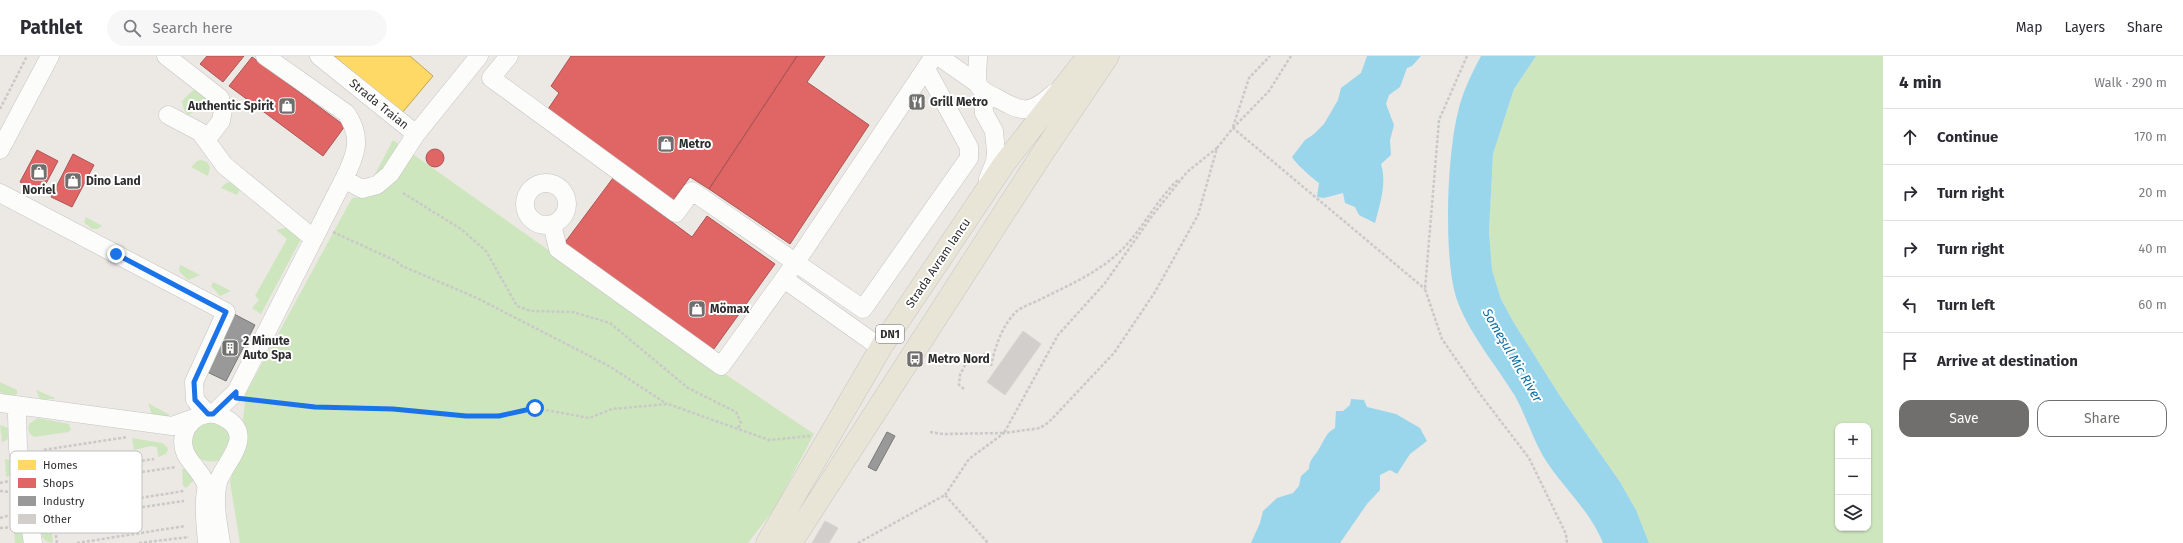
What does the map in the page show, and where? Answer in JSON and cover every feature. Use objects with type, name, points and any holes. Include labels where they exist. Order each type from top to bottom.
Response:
[{"type":"main road","name":"Strada Avram Iancu","points":[[766,543],[881,348],[1022,140],[1088,56]]},
{"type":"main road","name":"DN1","points":[[791,543],[1034,166],[1108,56]]},
{"type":"street","points":[[0,150],[50,56]]},
{"type":"street","points":[[166,56],[184,62],[189,75],[220,98],[223,110],[220,121],[207,139]]},
{"type":"street","points":[[221,543],[216,498],[219,481],[237,449],[238,437],[234,411],[236,395],[353,160],[357,136],[354,124],[346,113],[265,56]]},
{"type":"street","name":"Strada Traian","points":[[319,56],[416,134],[479,56]]},
{"type":"street","points":[[508,56],[491,78],[676,213],[692,191],[863,309],[969,158],[969,147],[933,60]]},
{"type":"street","points":[[964,56],[972,63],[981,87]]},
{"type":"street","points":[[978,56],[984,113],[994,131],[995,162],[981,199]]},
{"type":"street","points":[[552,224],[558,249],[721,366],[796,262],[933,60]]},
{"type":"street","points":[[933,60],[981,87],[1011,107],[1024,111],[1047,99],[1070,79]]},
{"type":"street","points":[[1000,100],[1022,140]]},
{"type":"street","points":[[168,116],[200,132],[207,139],[224,165],[317,233]]},
{"type":"street","points":[[994,131],[1022,140]]},
{"type":"street","points":[[344,179],[362,189],[377,185],[390,174],[416,134]]},
{"type":"street","points":[[0,193],[226,312],[194,382],[195,400],[207,415]]},
{"type":"street","points":[[784,279],[881,348]]},
{"type":"street","points":[[207,543],[205,518],[206,485],[184,463],[183,436],[186,427],[207,415],[236,395]]},
{"type":"street","points":[[0,403],[172,426],[207,415],[227,419],[236,430],[238,437]]},
{"type":"street","points":[[18,451],[8,415],[56,411]]},
{"type":"street","points":[[184,463],[201,468],[215,469],[224,466],[232,460]]},
{"type":"street","points":[[32,533],[34,543]]},
{"type":"path","points":[[0,109],[27,56]]},
{"type":"path","points":[[1233,128],[1249,78],[1270,56]]},
{"type":"path","points":[[991,366],[1001,333],[1017,311],[1092,274],[1116,256],[1134,236],[1147,215],[1170,187],[1216,148],[1269,91],[1291,56]]},
{"type":"path","points":[[1467,56],[1439,120],[1425,289],[1442,339],[1480,394],[1529,458],[1566,534],[1567,543]]},
{"type":"path","points":[[1233,128],[1425,289]]},
{"type":"path","points":[[930,432],[943,434],[1004,433],[1040,428],[1049,422],[1114,353],[1155,292],[1198,215],[1216,148]]},
{"type":"path","points":[[858,543],[945,495],[969,459],[1004,433],[1058,335],[1106,283],[1152,216],[1186,174]]},
{"type":"path","points":[[403,193],[461,229],[486,251],[500,280],[517,306],[530,311],[573,312],[610,324],[688,388],[736,412],[741,423],[737,430]]},
{"type":"path","points":[[317,233],[396,261],[402,266],[477,298],[609,366],[668,404],[737,430],[769,440],[813,436]]},
{"type":"path","points":[[964,388],[959,384],[960,375],[968,359],[984,354],[994,355]]},
{"type":"path","points":[[236,395],[315,407],[393,409],[466,416],[499,416],[535,408],[589,418],[612,409],[668,404]]},
{"type":"path","points":[[42,451],[128,437]]},
{"type":"path","points":[[142,461],[154,459]]},
{"type":"path","points":[[142,470],[184,463]]},
{"type":"path","points":[[0,482],[10,481]]},
{"type":"path","points":[[142,498],[184,491]]},
{"type":"path","points":[[945,495],[988,543]]},
{"type":"path","points":[[142,507],[184,501]]},
{"type":"path","points":[[0,518],[10,515]]},
{"type":"path","points":[[142,533],[185,526]]},
{"type":"path","points":[[0,528],[10,527]]},
{"type":"path","points":[[55,533],[57,543]]},
{"type":"path","points":[[77,543],[141,533]]},
{"type":"path","points":[[139,543],[189,537]]},
{"type":"green space","points":[[1536,56],[1883,56],[1883,543],[1649,543],[1636,510],[1620,482],[1560,396],[1514,323],[1501,299],[1492,270],[1489,231],[1493,154],[1514,89]]},
{"type":"green space","points":[[196,87],[218,99],[188,115],[184,110],[182,101]]},
{"type":"green space","points":[[393,140],[691,351],[814,434],[775,508],[748,543],[240,543],[230,482],[245,428],[243,420],[246,393],[352,198],[363,197]]},
{"type":"green space","points":[[201,160],[207,162],[210,167],[208,176],[191,167],[197,161]]},
{"type":"green space","points":[[231,182],[240,189],[237,195],[221,188],[226,183]]},
{"type":"green space","points":[[86,217],[102,226],[97,229],[92,229],[84,222]]},
{"type":"green space","points":[[289,227],[302,237],[261,314],[252,308],[259,300],[255,296],[287,239],[276,230]]},
{"type":"green space","points":[[180,265],[200,275],[188,280],[179,271]]},
{"type":"green space","points":[[213,282],[231,291],[220,296],[211,286]]},
{"type":"green space","points":[[0,382],[17,390],[17,394],[9,397],[0,392]]},
{"type":"green space","points":[[36,390],[55,398],[40,399]]},
{"type":"green space","points":[[148,403],[170,415],[167,417],[153,418]]},
{"type":"green space","points":[[38,418],[69,424],[71,430],[68,432],[34,437],[29,432],[28,426]]},
{"type":"green space","points":[[207,421],[221,422],[232,436],[221,460],[202,460],[196,454],[192,445],[191,436],[193,432],[197,427]]},
{"type":"green space","points":[[0,425],[8,428],[10,436],[7,440],[2,442]]},
{"type":"green space","points":[[132,438],[162,443],[168,450],[166,454],[158,457],[157,447],[151,446],[134,450]]},
{"type":"green space","points":[[5,459],[10,460],[10,476],[6,477]]},
{"type":"green space","points":[[182,469],[187,469],[194,480],[186,488],[183,486]]},
{"type":"green space","points":[[14,533],[24,534],[23,543],[15,543]]},
{"type":"green space","points":[[42,533],[52,533],[53,543],[46,541],[42,536]]},
{"type":"water","points":[[1367,56],[1421,56],[1412,66],[1407,68],[1400,87],[1389,95],[1386,104],[1394,125],[1390,140],[1391,155],[1381,164],[1383,171],[1383,186],[1381,201],[1375,223],[1359,215],[1355,207],[1345,203],[1343,193],[1324,198],[1317,197],[1319,183],[1300,167],[1292,157],[1305,140],[1314,134],[1324,124],[1338,100],[1341,88],[1361,73]]},
{"type":"water","name":"Someşul Mic River","points":[[1481,56],[1536,56],[1514,89],[1493,154],[1489,231],[1492,270],[1501,299],[1514,323],[1560,396],[1620,482],[1636,510],[1649,543],[1603,543],[1591,520],[1543,456],[1515,396],[1476,338],[1462,313],[1457,300],[1453,282],[1448,234],[1451,154],[1454,131],[1462,98]]},
{"type":"water","points":[[1351,399],[1364,400],[1367,407],[1396,414],[1420,428],[1427,441],[1410,454],[1397,474],[1390,470],[1380,475],[1380,490],[1367,504],[1340,543],[1251,543],[1260,523],[1263,511],[1277,498],[1293,493],[1299,486],[1301,476],[1309,469],[1311,460],[1326,436],[1335,428],[1336,411],[1343,411],[1350,405]]},
{"type":"building: Homes","points":[[334,56],[410,56],[433,76],[402,113]]},
{"type":"building: Shops","points":[[207,56],[244,56],[223,82],[200,64]]},
{"type":"building: Shops","name":"Metro","points":[[571,56],[797,56],[709,189],[690,177],[673,200],[546,112],[559,93],[551,86]]},
{"type":"building: Shops","points":[[797,56],[825,56],[807,82],[869,125],[790,244],[709,189]]},
{"type":"building: Shops","points":[[252,57],[345,126],[323,156],[229,86]]},
{"type":"building: Shops","points":[[435,149],[441,152],[444,158],[441,164],[435,167],[429,164],[426,158],[429,152]]},
{"type":"building: Shops","name":"Noriel","points":[[37,150],[58,161],[41,193],[20,182]]},
{"type":"building: Shops","name":"Dino Land","points":[[73,154],[94,165],[72,207],[51,197]]},
{"type":"building: Shops","name":"Mömax","points":[[613,178],[692,237],[707,216],[775,264],[711,353],[563,245]]},
{"type":"building: Industry","name":"2 Minute Auto Spa","points":[[234,314],[255,325],[226,381],[205,371]]},
{"type":"building: Industry","points":[[887,432],[895,436],[876,471],[868,467]]},
{"type":"building: Other","points":[[1023,331],[1041,344],[1005,395],[987,382]]},
{"type":"building: Other","points":[[825,521],[838,528],[829,543],[812,543]]},
{"type":"place","name":"Grill Metro","points":[[917,102]]},
{"type":"place","name":"Authentic Spirit","points":[[287,106]]},
{"type":"place","name":"Metro","points":[[666,144]]},
{"type":"place","name":"Noriel","points":[[39,172]]},
{"type":"place","name":"Dino Land","points":[[73,181]]},
{"type":"place","name":"Mömax","points":[[697,309]]},
{"type":"place","name":"2 Minute Auto Spa","points":[[230,348]]},
{"type":"place","name":"Metro Nord","points":[[915,359]]},
{"type":"route","points":[[116,254],[226,312],[194,382],[195,400],[208,414],[213,414],[219,406],[236,392],[236,398],[315,407],[393,409],[466,416],[499,416],[535,408]]}]
